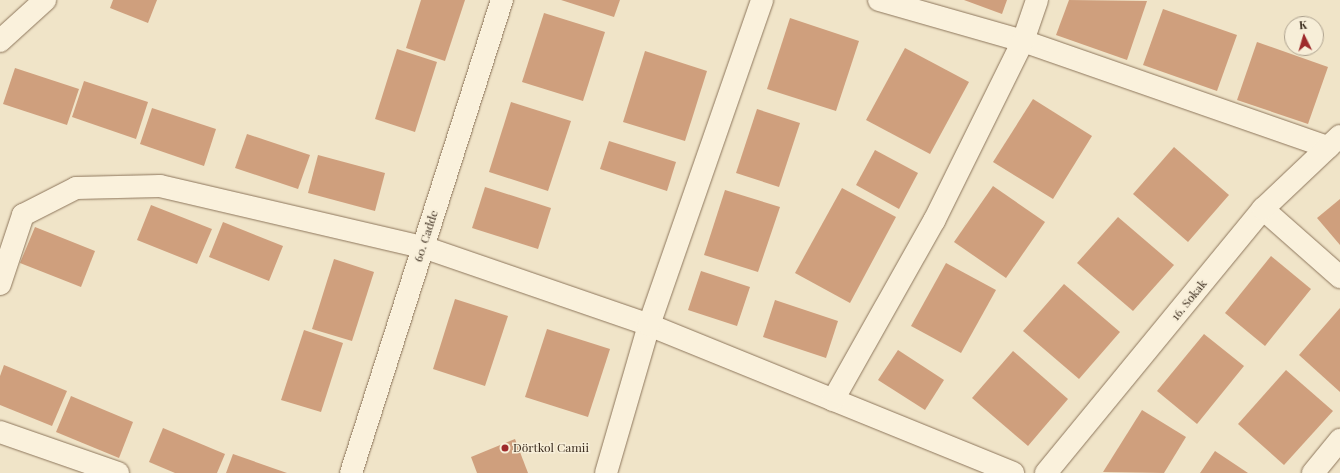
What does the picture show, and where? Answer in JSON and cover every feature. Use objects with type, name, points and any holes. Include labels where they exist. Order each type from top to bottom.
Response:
[{"type":"street","points":[[0,41],[45,0]]},
{"type":"street","name":"60. Cadde","points":[[351,473],[502,0]]},
{"type":"street","points":[[606,473],[648,325],[762,0]]},
{"type":"street","points":[[879,0],[1023,41],[1334,142]]},
{"type":"street","points":[[833,400],[934,221],[1023,41],[1037,0]]},
{"type":"street","name":"16. Sokak","points":[[1046,473],[1264,209],[1334,142]]},
{"type":"street","points":[[0,284],[23,215],[76,188],[160,186],[423,247],[648,325],[1013,473]]},
{"type":"street","points":[[1264,209],[1340,277]]},
{"type":"street","points":[[0,432],[118,473]]},
{"type":"street","points":[[1313,473],[1340,440]]},
{"type":"building","points":[[113,0],[157,0],[148,23],[110,8]]},
{"type":"building","points":[[421,0],[465,0],[445,61],[406,48]]},
{"type":"building","points":[[561,0],[620,0],[614,17]]},
{"type":"building","points":[[964,0],[1007,0],[1002,14]]},
{"type":"building","points":[[1069,0],[1147,1],[1127,60],[1056,35]]},
{"type":"building","points":[[1163,9],[1237,35],[1217,91],[1143,65]]},
{"type":"building","points":[[544,13],[605,32],[583,101],[522,82]]},
{"type":"building","points":[[790,18],[859,41],[836,111],[767,89]]},
{"type":"building","points":[[1257,42],[1284,52],[1284,56],[1297,56],[1328,67],[1308,124],[1237,100]]},
{"type":"building","points":[[905,48],[969,82],[930,154],[866,120]]},
{"type":"building","points":[[397,49],[437,62],[415,132],[375,119]]},
{"type":"building","points":[[645,51],[707,71],[685,141],[623,122]]},
{"type":"building","points":[[15,68],[79,89],[67,125],[3,104]]},
{"type":"building","points":[[84,81],[148,102],[136,139],[72,117]]},
{"type":"building","points":[[1033,99],[1092,136],[1053,199],[993,162]]},
{"type":"building","points":[[511,102],[571,121],[548,191],[489,172]]},
{"type":"building","points":[[152,108],[216,129],[204,166],[140,144]]},
{"type":"building","points":[[757,109],[800,123],[779,187],[736,173]]},
{"type":"building","points":[[247,134],[310,155],[298,189],[235,168]]},
{"type":"building","points":[[609,141],[676,162],[667,191],[600,169]]},
{"type":"building","points":[[1174,147],[1229,195],[1188,242],[1133,194]]},
{"type":"building","points":[[875,150],[918,173],[899,209],[856,185]]},
{"type":"building","points":[[318,155],[385,173],[375,211],[308,193]]},
{"type":"building","points":[[993,186],[1045,222],[1006,278],[954,242]]},
{"type":"building","points":[[485,187],[551,208],[538,249],[472,228]]},
{"type":"building","points":[[842,188],[896,217],[850,303],[795,273]]},
{"type":"building","points":[[725,190],[780,207],[758,272],[704,255]]},
{"type":"building","points":[[1340,199],[1340,245],[1317,218]]},
{"type":"building","points":[[151,205],[212,229],[197,264],[137,240]]},
{"type":"building","points":[[1118,217],[1174,265],[1133,311],[1077,263]]},
{"type":"building","points":[[223,222],[283,246],[269,281],[209,257]]},
{"type":"building","points":[[35,227],[95,251],[81,287],[20,263]]},
{"type":"building","points":[[1271,256],[1311,289],[1265,346],[1225,313]]},
{"type":"building","points":[[334,259],[374,272],[352,341],[312,329]]},
{"type":"building","points":[[946,263],[996,290],[961,353],[911,326]]},
{"type":"building","points":[[701,271],[750,287],[737,326],[688,310]]},
{"type":"building","points":[[1064,284],[1120,332],[1079,379],[1023,331]]},
{"type":"building","points":[[455,299],[508,316],[485,386],[433,369]]},
{"type":"building","points":[[775,300],[838,321],[826,358],[763,337]]},
{"type":"building","points":[[1340,308],[1340,392],[1299,355]]},
{"type":"building","points":[[547,329],[610,349],[588,417],[525,397]]},
{"type":"building","points":[[304,330],[343,343],[321,412],[281,400]]},
{"type":"building","points":[[1204,334],[1244,366],[1197,424],[1157,391]]},
{"type":"building","points":[[898,350],[944,380],[925,410],[878,380]]},
{"type":"building","points":[[1013,351],[1068,399],[1028,446],[972,398]]},
{"type":"building","points":[[4,365],[67,391],[52,426],[0,405],[0,376]]},
{"type":"building","points":[[1286,370],[1333,411],[1284,465],[1238,424]]},
{"type":"building","points":[[71,396],[133,422],[119,458],[56,432]]},
{"type":"building","points":[[1142,410],[1186,437],[1164,473],[1103,472]]},
{"type":"building","points":[[163,428],[225,454],[217,473],[175,473],[149,462]]},
{"type":"building","name":"Dörtkol Camii","points":[[515,439],[528,473],[477,473],[471,457]]},
{"type":"building","points":[[1215,451],[1248,473],[1200,473]]},
{"type":"building","points":[[233,454],[287,473],[226,473]]},
{"type":"place","name":"Dörtkol Camii","points":[[505,448]]}]
